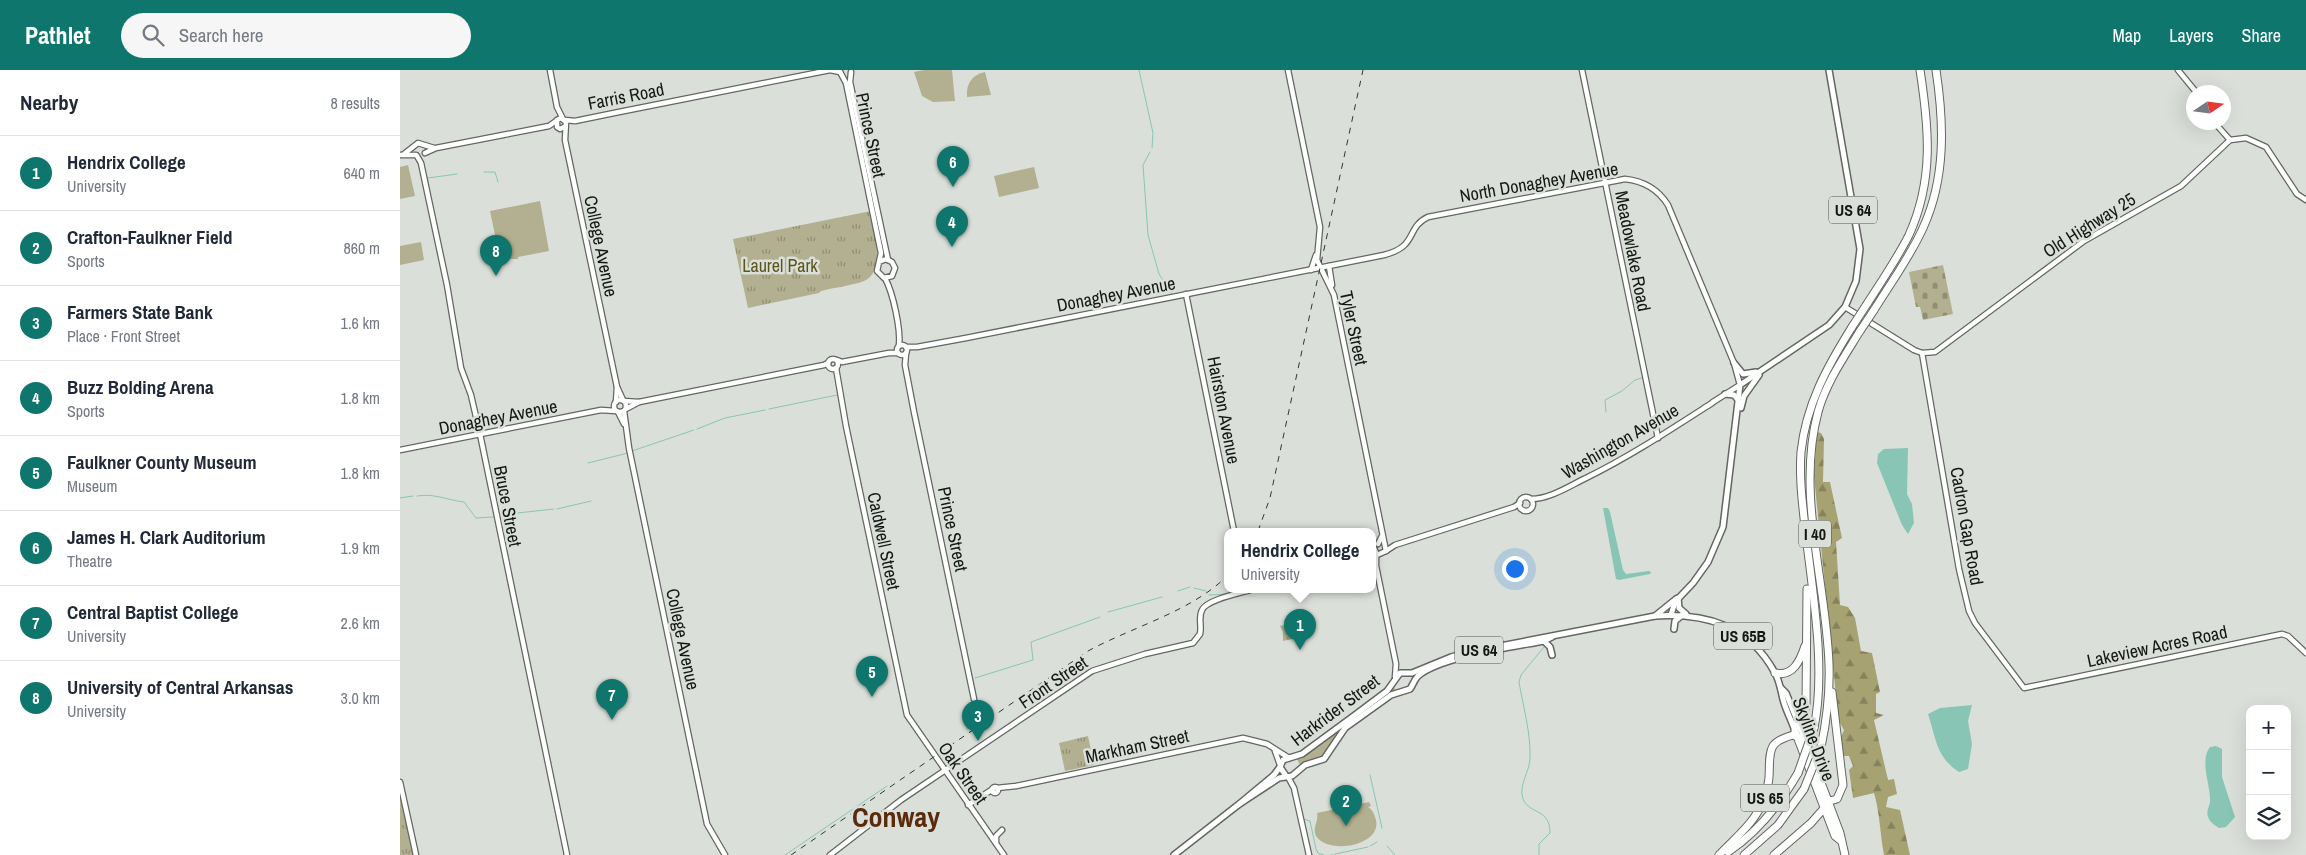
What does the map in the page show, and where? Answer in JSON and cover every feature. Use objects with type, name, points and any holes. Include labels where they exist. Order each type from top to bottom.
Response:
[{"type":"highway","name":"I 40","points":[[1723,855],[1760,825],[1785,796],[1798,773],[1814,728],[1818,711],[1819,668],[1801,481],[1801,453],[1815,394],[1822,378],[1908,237],[1921,200],[1929,154],[1926,110],[1919,70]]},
{"type":"highway","name":"I 40","points":[[1744,855],[1778,824],[1804,788],[1821,747],[1828,710],[1829,663],[1810,480],[1812,442],[1819,410],[1836,370],[1923,229],[1933,202],[1940,172],[1942,138],[1938,70]]},
{"type":"highway","points":[[1786,737],[1796,728],[1806,707],[1807,544]]},
{"type":"highway","points":[[1775,673],[1786,674],[1793,669],[1801,656],[1807,638]]},
{"type":"highway","points":[[1811,823],[1839,796],[1842,783],[1829,663]]},
{"type":"highway","points":[[1786,737],[1796,728]]},
{"type":"highway","points":[[1796,728],[1805,740]]},
{"type":"highway","name":"Skyline Drive","points":[[1796,728],[1817,788],[1840,833],[1840,840]]},
{"type":"highway","name":"US 65","points":[[1719,855],[1748,828],[1758,812],[1768,787],[1772,748],[1777,742],[1786,737]]},
{"type":"highway","name":"Skyline Drive","points":[[1805,740],[1827,800]]},
{"type":"highway","points":[[1817,788],[1827,800],[1828,808]]},
{"type":"highway","points":[[1827,800],[1834,800],[1839,796]]},
{"type":"highway","name":"Skyline Drive","points":[[1828,808],[1832,828],[1840,840],[1845,855]]},
{"type":"highway","name":"US 65","points":[[1774,855],[1811,823],[1822,822],[1832,828]]},
{"type":"main road","name":"US 64","points":[[1413,682],[1425,672],[1453,661],[1544,641],[1552,637],[1655,616],[1671,615],[1672,605],[1700,575],[1719,541],[1726,512],[1740,385],[1829,325],[1845,307],[1856,281],[1860,249],[1829,70]]},
{"type":"main road","points":[[1734,363],[1739,371],[1746,375],[1770,366]]},
{"type":"main road","points":[[1734,441],[1744,396],[1751,385],[1770,366]]},
{"type":"main road","points":[[1727,393],[1734,395],[1739,402]]},
{"type":"main road","name":"US 64","points":[[1655,616],[1668,603],[1678,597]]},
{"type":"main road","points":[[1674,629],[1677,618],[1686,615],[1679,608],[1678,597]]},
{"type":"main road","name":"Skyline Drive","points":[[1671,615],[1704,617],[1733,630],[1762,654],[1775,673],[1796,728],[1805,740]]},
{"type":"main road","name":"US 64","points":[[1405,673],[1461,654],[1547,636],[1552,637]]},
{"type":"main road","points":[[1544,641],[1550,647],[1552,655]]},
{"type":"main road","points":[[1405,673],[1413,682],[1410,689],[1401,691],[1397,689],[1395,679],[1405,673]]},
{"type":"main road","name":"Harkrider Street","points":[[1290,758],[1302,754],[1387,691],[1395,679]]},
{"type":"main road","name":"Harkrider Street","points":[[1297,771],[1304,765],[1327,758],[1346,728],[1388,697],[1401,691]]},
{"type":"main road","points":[[1174,855],[1274,775],[1283,760],[1290,758],[1296,761],[1297,771],[1279,778],[1238,805]]},
{"type":"main road","points":[[1280,766],[1287,776]]},
{"type":"street","name":"College Avenue","points":[[550,70],[617,387],[624,401],[624,424],[707,824],[725,855]]},
{"type":"street","name":"Farris Road","points":[[416,155],[424,154],[436,148],[830,70],[847,74],[851,71]]},
{"type":"street","name":"Tyler Street","points":[[1288,70],[1320,227],[1317,254],[1320,268],[1332,287],[1381,548]]},
{"type":"street","name":"Meadowlake Road","points":[[1582,70],[1658,438]]},
{"type":"street","points":[[2178,70],[2190,85]]},
{"type":"street","name":"Prince Street","points":[[851,71],[850,82],[888,260]]},
{"type":"street","name":"Prince Street","points":[[840,72],[850,104],[872,209],[881,253],[879,262]]},
{"type":"street","points":[[850,104],[860,130]]},
{"type":"street","points":[[2221,130],[2230,140],[2246,138],[2266,147],[2297,194],[2306,200]]},
{"type":"street","name":"Old Highway 25","points":[[1922,353],[1942,349],[2084,241],[2181,186],[2230,140]]},
{"type":"street","points":[[402,155],[418,143],[425,145],[421,163]]},
{"type":"street","name":"Farris Road","points":[[425,145],[436,148]]},
{"type":"street","name":"Bruce Street","points":[[413,147],[421,163],[447,284],[461,368],[471,395],[480,434],[567,855]]},
{"type":"street","points":[[859,147],[867,164]]},
{"type":"street","points":[[402,155],[416,155]]},
{"type":"street","points":[[1603,173],[1614,180]]},
{"type":"street","points":[[865,175],[872,198],[876,203]]},
{"type":"street","name":"North Donaghey Avenue","points":[[1320,268],[1400,250],[1406,246],[1420,221],[1428,217],[1614,180],[1639,181],[1652,187],[1666,201],[1734,363],[1740,385]]},
{"type":"street","points":[[872,209],[880,228]]},
{"type":"street","points":[[1311,270],[1317,254]]},
{"type":"street","points":[[888,260],[892,262],[895,268],[888,277],[877,271],[879,262],[888,260]]},
{"type":"street","points":[[1329,266],[1332,287]]},
{"type":"street","name":"Donaghey Avenue","points":[[906,349],[1320,268]]},
{"type":"street","name":"Prince Street","points":[[888,277],[899,333],[906,349],[905,365],[974,698]]},
{"type":"street","name":"Hairston Avenue","points":[[1186,294],[1233,528]]},
{"type":"street","points":[[1845,307],[1914,350],[1922,353]]},
{"type":"street","name":"Prince Street","points":[[899,333],[899,354],[905,365]]},
{"type":"street","points":[[624,401],[640,402],[834,366],[889,352],[898,347],[906,349]]},
{"type":"street","points":[[889,352],[899,354],[906,349]]},
{"type":"street","name":"Cadron Gap Road","points":[[1922,353],[1959,568],[1969,611],[1975,624],[2024,688]]},
{"type":"street","name":"Caldwell Street","points":[[834,366],[907,715]]},
{"type":"street","points":[[1727,393],[1737,375]]},
{"type":"street","name":"Washington Avenue","points":[[1531,499],[1539,499],[1562,490],[1616,463],[1740,385]]},
{"type":"street","name":"College Avenue","points":[[617,387],[615,403],[624,424]]},
{"type":"street","name":"Donaghey Avenue","points":[[400,450],[600,410],[624,401]]},
{"type":"street","points":[[625,410],[640,402]]},
{"type":"street","name":"Donaghey Avenue","points":[[600,410],[625,410]]},
{"type":"street","points":[[1376,560],[1381,548],[1514,507],[1524,498],[1531,499],[1533,505],[1529,510],[1514,507]]},
{"type":"street","name":"Washington Avenue","points":[[1533,505],[1539,499]]},
{"type":"street","points":[[1520,503],[1522,509]]},
{"type":"street","points":[[1377,568],[1381,548]]},
{"type":"street","points":[[1376,565],[1396,664],[1395,679]]},
{"type":"street","name":"Front Street","points":[[830,855],[890,808],[1096,668],[1193,643],[1199,637],[1202,627],[1202,610],[1213,602],[1238,593]]},
{"type":"street","name":"Lakeview Acres Road","points":[[2024,688],[2282,634],[2306,653]]},
{"type":"street","points":[[1396,664],[1405,673]]},
{"type":"street","name":"Oak Street","points":[[907,715],[944,772],[1004,855]]},
{"type":"street","name":"Markham Street","points":[[968,805],[994,790],[1243,738],[1259,740],[1290,758]]},
{"type":"street","points":[[1274,748],[1280,766]]},
{"type":"street","points":[[1294,788],[1297,771]]},
{"type":"street","points":[[1287,776],[1294,788],[1309,855]]},
{"type":"street","points":[[400,782],[416,855]]},
{"type":"street","points":[[998,847],[996,836],[1002,830]]},
{"type":"green space","points":[[952,70],[955,101],[933,102],[922,96],[914,72]]},
{"type":"green space","points":[[985,72],[991,95],[967,97],[971,80]]},
{"type":"green space","points":[[408,165],[415,196],[400,199],[400,167]]},
{"type":"green space","points":[[1034,167],[1039,188],[999,197],[994,176]]},
{"type":"green space","points":[[540,201],[549,251],[518,257],[518,259],[500,259],[490,211]]},
{"type":"green space","name":"Laurel Park","points":[[871,211],[876,239],[877,260],[871,276],[864,281],[854,284],[748,308],[733,239]]},
{"type":"green space","points":[[421,242],[424,260],[400,265],[400,246]]},
{"type":"green space","points":[[1943,265],[1953,314],[1923,320],[1920,307],[1916,307],[1909,272]]},
{"type":"green space","points":[[1817,432],[1821,433],[1824,439],[1823,482],[1830,482],[1842,538],[1836,542],[1840,605],[1848,607],[1855,618],[1861,651],[1872,653],[1880,692],[1876,694],[1876,713],[1884,715],[1874,720],[1888,780],[1894,779],[1897,794],[1888,797],[1886,807],[1900,810],[1910,855],[1884,855],[1878,808],[1874,793],[1853,798],[1849,770],[1853,766],[1849,756],[1843,756],[1841,737],[1844,730],[1840,723],[1837,706],[1814,476]]},
{"type":"green space","points":[[1292,618],[1297,622],[1301,637],[1283,641],[1283,632],[1280,626],[1285,625],[1284,620]]},
{"type":"green space","points":[[1393,686],[1396,690],[1344,727],[1323,758],[1300,765],[1297,759]]},
{"type":"green space","points":[[1088,736],[1094,765],[1065,771],[1059,743]]},
{"type":"green space","points":[[400,788],[414,855],[400,855]]},
{"type":"green space","points":[[1369,802],[1371,806],[1368,807],[1376,820],[1376,829],[1371,836],[1353,845],[1342,846],[1322,842],[1316,836],[1317,813]]},
{"type":"shaded area","points":[[1908,448],[1907,494],[1912,504],[1914,523],[1908,534],[1902,525],[1877,463],[1878,454],[1884,449]]},
{"type":"shaded area","points":[[1603,508],[1608,508],[1610,512],[1623,570],[1626,574],[1649,571],[1651,572],[1650,574],[1616,579]]},
{"type":"shaded area","points":[[1972,705],[1968,721],[1972,744],[1968,769],[1959,772],[1951,766],[1941,753],[1928,714],[1940,708]]},
{"type":"shaded area","points":[[2216,746],[2222,749],[2222,777],[2235,817],[2226,827],[2219,828],[2211,822],[2207,815],[2210,796],[2205,766],[2210,747]]},
{"type":"waterway","points":[[1139,70],[1153,133],[1152,148]]},
{"type":"waterway","points":[[1150,152],[1143,165],[1148,235],[1159,274],[1172,294]]},
{"type":"waterway","points":[[484,172],[495,172],[498,182]]},
{"type":"waterway","points":[[428,178],[457,174]]},
{"type":"waterway","points":[[427,177],[428,181]]},
{"type":"waterway","points":[[1606,412],[1605,400],[1622,391],[1635,380],[1645,377]]},
{"type":"waterway","points":[[769,409],[837,395]]},
{"type":"waterway","points":[[697,429],[725,418],[765,410]]},
{"type":"waterway","points":[[632,451],[694,430]]},
{"type":"waterway","points":[[588,463],[628,453]]},
{"type":"waterway","points":[[400,498],[413,496]]},
{"type":"waterway","points":[[417,496],[435,496],[464,502],[476,518],[493,517]]},
{"type":"waterway","points":[[557,509],[591,501]]},
{"type":"waterway","points":[[499,515],[554,509]]},
{"type":"waterway","points":[[1178,591],[1190,587]]},
{"type":"waterway","points":[[1194,588],[1206,591]]},
{"type":"waterway","points":[[1209,595],[1226,594]]},
{"type":"waterway","points":[[1108,612],[1162,597]]},
{"type":"waterway","points":[[975,678],[1033,660],[1031,642],[1100,617]]},
{"type":"waterway","points":[[1539,855],[1539,844],[1550,833],[1547,819],[1530,808],[1523,799],[1522,789],[1529,763],[1530,749],[1519,682],[1521,675],[1544,647]]},
{"type":"waterway","points":[[977,702],[980,714]]},
{"type":"waterway","points":[[967,729],[980,719]]},
{"type":"waterway","points":[[1370,775],[1382,828]]},
{"type":"waterway","points":[[785,855],[887,786]]},
{"type":"waterway","points":[[1303,819],[1310,821],[1316,849],[1318,853],[1324,855]]},
{"type":"waterway","points":[[1370,846],[1377,842]]},
{"type":"waterway","points":[[1387,846],[1395,855]]},
{"type":"waterway","points":[[1335,854],[1368,847]]},
{"type":"railway","points":[[1259,528],[1270,498],[1363,70]]},
{"type":"railway","points":[[791,855],[1088,651],[1180,609],[1214,588],[1224,579]]},
{"type":"place","name":"James H. Clark Auditorium","points":[[953,187]]},
{"type":"place","name":"Buzz Bolding Arena","points":[[952,247]]},
{"type":"place","name":"University of Central Arkansas","points":[[496,276]]},
{"type":"place","name":"Hendrix College","points":[[1300,650]]},
{"type":"place","name":"Faulkner County Museum","points":[[872,697]]},
{"type":"place","name":"Central Baptist College","points":[[612,720]]},
{"type":"place","name":"Farmers State Bank","points":[[978,741]]},
{"type":"place","name":"Crafton-Faulkner Field","points":[[1346,826]]},
{"type":"district","name":"Conway","points":[[896,817]]}]
